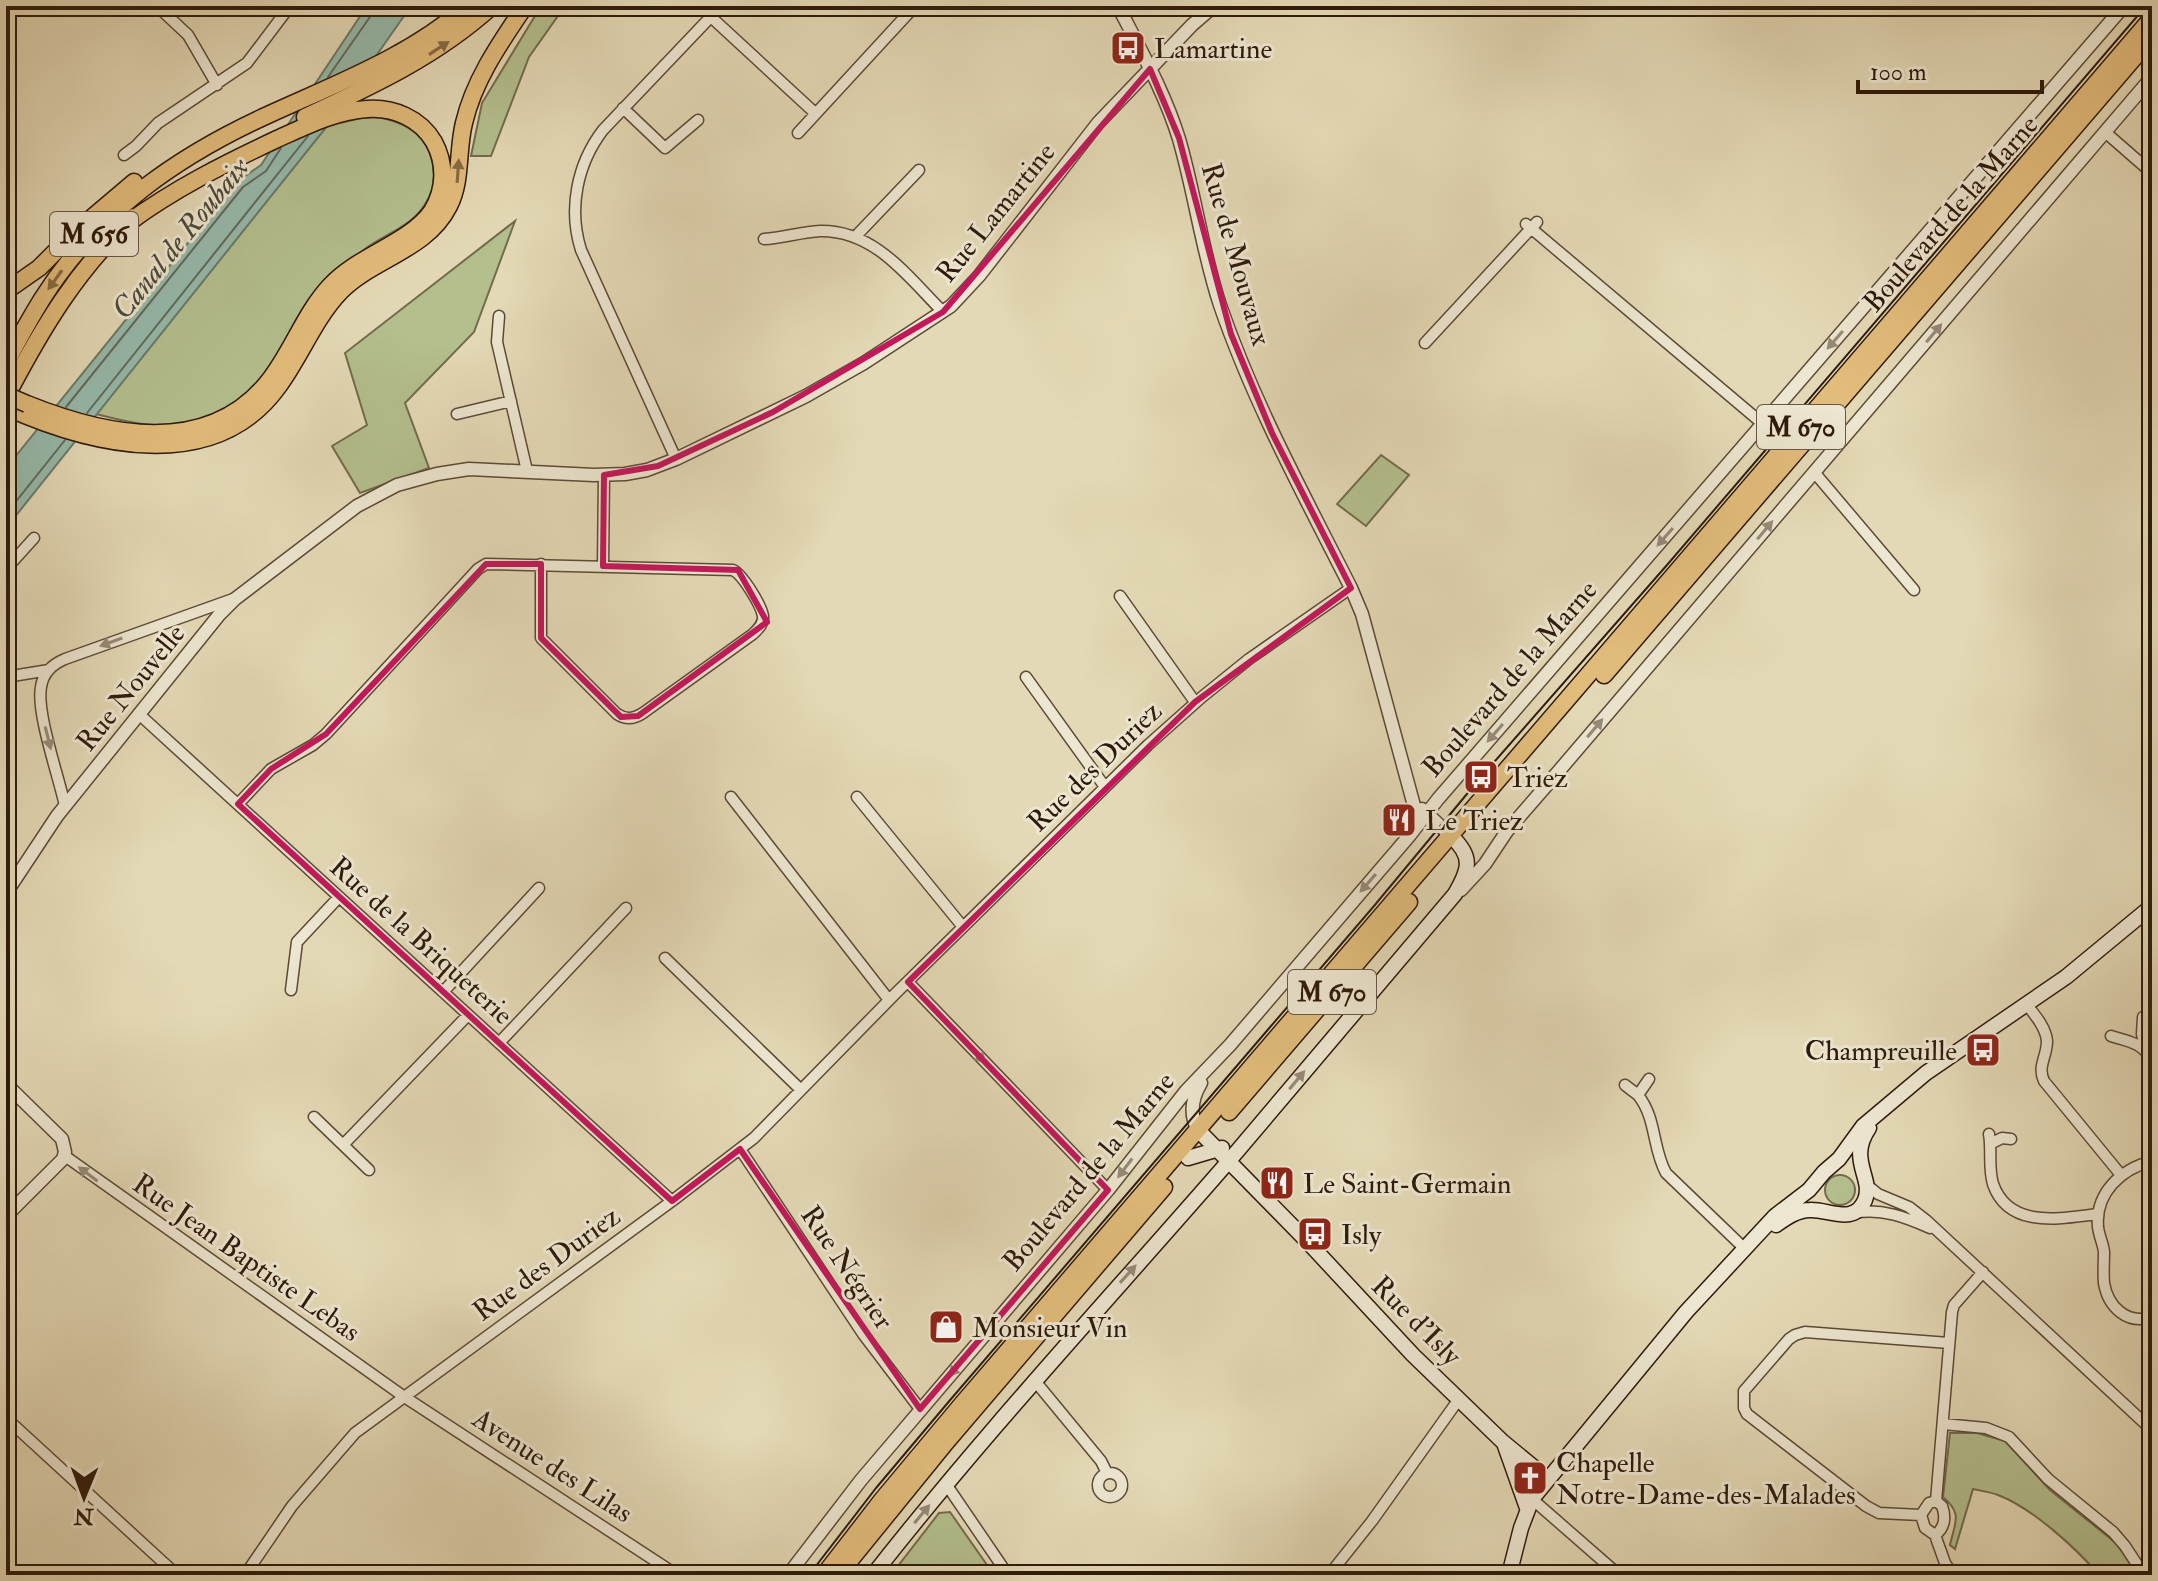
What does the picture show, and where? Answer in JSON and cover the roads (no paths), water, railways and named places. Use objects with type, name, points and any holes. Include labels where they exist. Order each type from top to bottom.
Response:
[{"type":"main road","points":[[6,291],[39,268],[75,232],[140,177],[198,139],[358,74],[435,31],[467,6]]},
{"type":"main road","name":"M 656","points":[[6,396],[62,300],[94,258],[128,223],[190,174],[380,82],[448,42],[492,6]]},
{"type":"main road","points":[[6,396],[153,446],[183,444],[215,435],[242,422],[277,389],[325,311],[344,288],[417,242],[436,226],[454,197],[461,135],[476,85],[525,6]]},
{"type":"main road","name":"Boulevard de la Marne","points":[[873,1575],[1035,1381],[1212,1145],[1455,840],[2152,18]]},
{"type":"main road","name":"Boulevard de la Marne","points":[[1455,840],[2152,37]]},
{"type":"main road","points":[[6,407],[55,426],[122,437],[187,431],[213,423],[236,411],[267,383],[331,284],[353,266],[409,233],[427,217],[438,199],[443,176],[439,153],[426,131],[409,117],[385,110],[363,109],[310,125],[215,169],[166,196],[128,223]]},
{"type":"main road","name":"M 656","points":[[6,363],[42,298],[97,230],[149,183],[219,133]]},
{"type":"main road","points":[[1455,840],[1466,855],[1467,865],[1465,877],[1455,894]]},
{"type":"main road","name":"Boulevard de la Marne","points":[[838,1575],[937,1453],[1188,1158],[1271,1110],[1455,894]]},
{"type":"main road","points":[[1509,1575],[1530,1504],[1548,1479],[1686,1312],[1775,1216],[1809,1190],[1843,1155],[1863,1126],[1926,1073],[2027,1005],[2152,906]]},
{"type":"main road","points":[[1745,1249],[1784,1219],[1801,1211],[1815,1210],[1840,1216],[1859,1208],[1865,1200],[1860,1153],[1863,1139],[1884,1109]]},
{"type":"main road","name":"Boulevard de la Marne","points":[[824,1575],[963,1403],[1212,1145]]},
{"type":"main road","name":"Rue d'Isly","points":[[1212,1145],[1306,1240],[1386,1328],[1503,1442],[1548,1479]]},
{"type":"main road","points":[[1832,1214],[1822,1207],[1817,1197],[1816,1185],[1824,1172],[1847,1165],[1856,1169],[1865,1181]]},
{"type":"main road","name":"Rue d'Isly","points":[[1503,1442],[1530,1504]]},
{"type":"street","points":[[157,6],[188,35],[217,85]]},
{"type":"street","points":[[124,155],[158,123],[251,59],[290,6]]},
{"type":"street","points":[[676,459],[586,262],[576,230],[576,200],[584,164],[597,138],[721,6]]},
{"type":"street","points":[[798,133],[915,6]]},
{"type":"street","name":"Rue de Mouvaux","points":[[1118,6],[1169,109],[1220,305],[1254,391],[1362,614],[1422,819]]},
{"type":"street","name":"Rue Lamartine","points":[[527,471],[604,475],[636,473],[676,459],[796,401],[943,312],[979,276],[1092,129],[1214,6]]},
{"type":"street","name":"Boulevard de la Marne","points":[[788,1575],[861,1480],[1108,1190],[1186,1091],[1230,1045],[2124,6]]},
{"type":"street","points":[[711,17],[815,113]]},
{"type":"street","name":"Boulevard de la Marne","points":[[1455,894],[1475,875],[1521,815],[2152,77]]},
{"type":"street","points":[[623,108],[665,148],[698,120]]},
{"type":"street","points":[[2105,132],[2152,173]]},
{"type":"street","points":[[855,237],[919,170]]},
{"type":"street","points":[[1425,343],[1531,225],[1763,424]]},
{"type":"street","points":[[764,239],[815,231],[855,237],[888,256],[943,312]]},
{"type":"street","points":[[499,316],[497,342],[527,471]]},
{"type":"street","points":[[457,414],[511,401]]},
{"type":"street","name":"Rue Nouvelle","points":[[6,893],[65,806],[235,599],[357,506],[388,489],[458,470],[527,471]]},
{"type":"street","points":[[1814,472],[1914,590]]},
{"type":"street","points":[[603,566],[604,475]]},
{"type":"street","points":[[6,569],[34,538]]},
{"type":"street","points":[[238,804],[271,769],[326,734],[478,569],[491,563],[541,564],[733,570],[741,575],[763,616],[761,626],[638,716],[624,718],[541,638],[541,564]]},
{"type":"street","name":"Rue des Duriez","points":[[245,1575],[292,1506],[350,1438],[740,1149],[1105,787],[1195,702],[1249,659],[1351,588]]},
{"type":"street","points":[[1120,596],[1195,702]]},
{"type":"street","points":[[65,806],[41,707],[41,687],[49,670],[65,659],[235,599]]},
{"type":"street","points":[[6,677],[49,670]]},
{"type":"street","points":[[1026,677],[1105,787]]},
{"type":"street","name":"Rue de la Briqueterie","points":[[140,715],[672,1201]]},
{"type":"street","points":[[731,797],[889,1000]]},
{"type":"street","points":[[857,797],[963,927]]},
{"type":"street","points":[[1422,819],[1455,840]]},
{"type":"street","points":[[443,992],[539,888]]},
{"type":"street","points":[[291,990],[297,942],[339,897]]},
{"type":"street","points":[[499,1043],[626,908]]},
{"type":"street","points":[[665,958],[801,1090]]},
{"type":"street","points":[[908,982],[1108,1190]]},
{"type":"street","points":[[2027,1005],[2046,1036],[2040,1074],[2121,1175]]},
{"type":"street","points":[[343,1145],[468,1015]]},
{"type":"street","points":[[2143,1017],[2145,1049],[2152,1060]]},
{"type":"street","points":[[2111,1036],[2145,1049]]},
{"type":"street","points":[[1212,1145],[1193,1117],[1195,1094],[1230,1045]]},
{"type":"street","points":[[1638,1095],[1649,1079]]},
{"type":"street","points":[[6,1084],[62,1139],[65,1156],[6,1216]]},
{"type":"street","points":[[1625,1085],[1638,1095],[1651,1119],[1666,1173],[1745,1249]]},
{"type":"street","points":[[314,1117],[369,1170]]},
{"type":"street","points":[[2011,1139],[1990,1139],[1990,1171],[1999,1195],[2014,1209],[2040,1219],[2098,1214]]},
{"type":"street","name":"Rue Négrier","points":[[740,1149],[863,1334],[920,1409]]},
{"type":"street","name":"Rue Jean Baptiste Lebas","points":[[65,1156],[403,1396]]},
{"type":"street","points":[[2152,1161],[2121,1175],[2102,1200],[2098,1214],[2104,1253],[2104,1281],[2110,1301],[2131,1319],[2152,1317]]},
{"type":"street","points":[[1865,1181],[1878,1194],[1909,1207],[1938,1232],[2152,1430]]},
{"type":"street","points":[[1852,1213],[1873,1211],[1899,1215],[1938,1232]]},
{"type":"street","points":[[1936,1501],[1954,1305],[1983,1272]]},
{"type":"street","points":[[1921,1515],[1879,1513],[1866,1506],[1747,1414],[1744,1391],[1789,1339],[1805,1332],[1949,1343]]},
{"type":"street","points":[[1035,1381],[1101,1461],[1107,1473]]},
{"type":"street","name":"Avenue des Lilas","points":[[403,1396],[677,1575]]},
{"type":"street","points":[[1329,1575],[1372,1521],[1459,1399]]},
{"type":"street","points":[[6,1418],[177,1575]]},
{"type":"street","points":[[1943,1424],[1986,1428],[2009,1437],[2048,1479],[2113,1532],[2144,1575]]},
{"type":"street","points":[[946,1484],[1008,1575]]},
{"type":"street","points":[[1921,1515],[1929,1503],[1936,1501]]},
{"type":"street","points":[[1935,1535],[1944,1525],[1945,1518],[1942,1506],[1936,1501]]},
{"type":"street","points":[[1530,1504],[1619,1575]]},
{"type":"street","points":[[1921,1515],[1925,1528],[1935,1535],[1953,1575]]},
{"type":"water","points":[[367,6],[411,6],[327,126],[6,528],[6,468],[238,181],[261,165]]},
{"type":"tram line","points":[[809,1575],[876,1488],[1481,777],[2146,6]]},
{"type":"place","name":"Lamartine","points":[[1128,48]]},
{"type":"place","name":"Triez","points":[[1481,777]]},
{"type":"place","name":"Le Triez","points":[[1399,820]]},
{"type":"place","name":"Champreuille","points":[[1983,1050]]},
{"type":"place","name":"Le Saint-Germain","points":[[1277,1183]]},
{"type":"place","name":"Isly","points":[[1315,1234]]},
{"type":"place","name":"Monsieur Vin","points":[[946,1327]]},
{"type":"place","name":"Chapelle Notre-Dame-des-Malades","points":[[1530,1478]]},
{"type":"water label","name":"Canal de Roubaix","points":[[180,238]]}]
